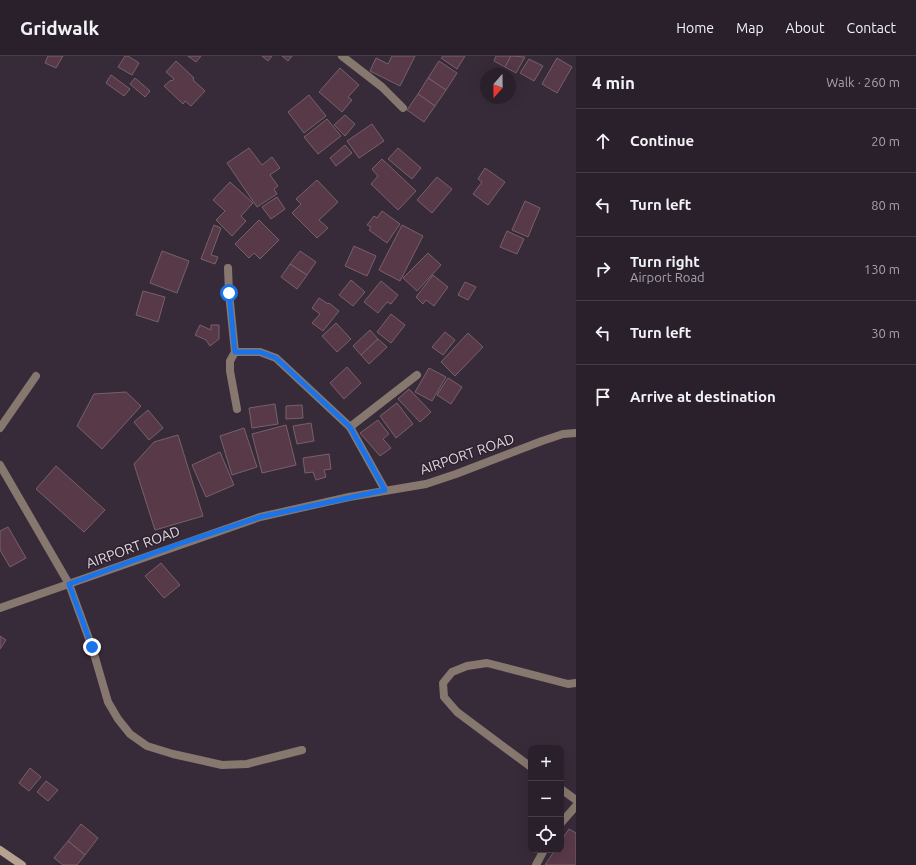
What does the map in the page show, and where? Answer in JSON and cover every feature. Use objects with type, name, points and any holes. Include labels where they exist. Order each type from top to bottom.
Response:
[{"type":"street","points":[[342,56],[382,87],[403,108]]},
{"type":"street","points":[[228,268],[235,352],[230,361],[230,371],[237,409]]},
{"type":"street","points":[[235,352],[260,352],[276,358],[350,427],[385,490]]},
{"type":"street","points":[[350,427],[417,374]]},
{"type":"street","points":[[0,428],[36,376]]},
{"type":"street","name":"AIRPORT ROAD","points":[[0,608],[179,544],[260,517],[385,490],[426,484],[542,441],[563,434],[576,433]]},
{"type":"street","points":[[0,465],[69,584],[92,647],[108,702],[118,719],[130,734],[147,746],[173,754],[222,765],[247,764],[302,750]]},
{"type":"street","points":[[528,765],[457,712],[444,697],[443,683],[452,672],[467,666],[487,664],[572,684],[576,690]]},
{"type":"street","points":[[564,791],[576,800]]},
{"type":"street","points":[[564,820],[576,806]]},
{"type":"street","points":[[0,850],[22,865]]},
{"type":"street","points":[[536,865],[542,853]]},
{"type":"building","points":[[48,56],[63,56],[56,68],[45,63]]},
{"type":"building","points":[[125,56],[128,56],[139,63],[132,75],[118,67]]},
{"type":"building","points":[[188,56],[201,56],[196,62]]},
{"type":"building","points":[[262,56],[272,56],[268,61]]},
{"type":"building","points":[[282,56],[292,56],[288,61]]},
{"type":"building","points":[[392,56],[415,56],[400,86],[370,71],[376,58],[388,64]]},
{"type":"building","points":[[443,56],[465,56],[457,69],[441,58]]},
{"type":"building","points":[[496,56],[511,56],[505,67],[494,61]]},
{"type":"building","points":[[511,56],[525,57],[516,73],[516,68],[505,67]]},
{"type":"building","points":[[557,58],[572,67],[557,93],[542,84]]},
{"type":"building","points":[[529,59],[543,66],[534,81],[520,73]]},
{"type":"building","points":[[176,61],[205,91],[191,106],[185,101],[183,104],[164,86],[174,79],[166,72]]},
{"type":"building","points":[[439,61],[457,73],[446,90],[428,78]]},
{"type":"building","points":[[340,68],[359,85],[348,97],[352,100],[342,112],[319,92]]},
{"type":"building","points":[[111,75],[130,89],[124,96],[106,83]]},
{"type":"building","points":[[135,78],[150,91],[145,97],[130,84]]},
{"type":"building","points":[[428,78],[446,90],[435,106],[418,94]]},
{"type":"building","points":[[418,94],[435,106],[424,122],[407,110]]},
{"type":"building","points":[[309,95],[326,116],[304,133],[288,112]]},
{"type":"building","points":[[345,115],[355,124],[345,136],[334,125]]},
{"type":"building","points":[[327,119],[341,136],[318,154],[304,137]]},
{"type":"building","points":[[372,124],[384,141],[359,158],[347,141]]},
{"type":"building","points":[[345,145],[352,153],[336,166],[330,158]]},
{"type":"building","points":[[249,148],[262,165],[272,157],[280,168],[270,175],[278,186],[274,189],[277,194],[257,207],[227,163]]},
{"type":"building","points":[[398,148],[421,168],[412,179],[388,159]]},
{"type":"building","points":[[382,159],[416,191],[398,210],[371,184],[378,176],[372,169]]},
{"type":"building","points":[[485,168],[505,182],[488,205],[473,194],[482,182],[478,179]]},
{"type":"building","points":[[437,177],[452,189],[432,213],[417,200]]},
{"type":"building","points":[[317,180],[338,202],[319,220],[328,228],[317,238],[292,213],[301,204],[296,199]]},
{"type":"building","points":[[230,182],[253,203],[241,216],[246,221],[232,236],[216,220],[225,211],[213,200]]},
{"type":"building","points":[[277,197],[285,209],[271,219],[262,207]]},
{"type":"building","points":[[525,201],[540,208],[528,237],[512,230]]},
{"type":"building","points":[[382,211],[400,224],[387,243],[369,230],[371,227],[367,225],[374,216],[377,218]]},
{"type":"building","points":[[259,220],[279,240],[260,259],[254,253],[249,258],[235,244]]},
{"type":"building","points":[[214,225],[221,228],[211,255],[218,257],[215,264],[201,259]]},
{"type":"building","points":[[402,225],[423,236],[400,281],[379,270]]},
{"type":"building","points":[[507,231],[524,239],[517,254],[500,247]]},
{"type":"building","points":[[354,246],[376,256],[367,276],[345,266]]},
{"type":"building","points":[[162,251],[189,261],[177,293],[150,283]]},
{"type":"building","points":[[300,251],[316,262],[307,275],[290,264]]},
{"type":"building","points":[[428,253],[441,265],[417,291],[403,278]]},
{"type":"building","points":[[290,264],[307,275],[297,289],[281,277]]},
{"type":"building","points":[[433,275],[448,287],[434,306],[426,300],[423,304],[416,297]]},
{"type":"building","points":[[351,280],[365,292],[353,306],[339,295]]},
{"type":"building","points":[[381,281],[398,295],[391,304],[387,302],[378,313],[364,302]]},
{"type":"building","points":[[465,282],[476,287],[468,300],[458,295]]},
{"type":"building","points":[[143,291],[165,297],[158,322],[136,315]]},
{"type":"building","points":[[319,298],[328,304],[329,303],[339,311],[323,331],[312,323],[320,314],[312,308]]},
{"type":"building","points":[[391,314],[405,325],[391,343],[377,332]]},
{"type":"building","points":[[336,323],[351,339],[337,352],[322,336]]},
{"type":"building","points":[[200,325],[211,330],[211,325],[219,325],[219,339],[210,346],[206,340],[195,335]]},
{"type":"building","points":[[370,330],[378,339],[361,355],[353,346]]},
{"type":"building","points":[[445,332],[455,340],[443,355],[432,347]]},
{"type":"building","points":[[468,333],[483,347],[455,376],[441,362]]},
{"type":"building","points":[[378,339],[387,347],[369,364],[361,355]]},
{"type":"building","points":[[347,367],[361,383],[344,399],[330,383]]},
{"type":"building","points":[[429,368],[446,377],[432,401],[415,392]]},
{"type":"building","points":[[448,378],[462,387],[451,404],[437,395]]},
{"type":"building","points":[[409,389],[431,412],[420,422],[398,399]]},
{"type":"building","points":[[126,392],[141,406],[102,449],[77,426],[94,394]]},
{"type":"building","points":[[397,403],[413,424],[396,438],[380,416]]},
{"type":"building","points":[[275,404],[278,424],[252,428],[249,408]]},
{"type":"building","points":[[302,405],[303,418],[286,419],[286,406]]},
{"type":"building","points":[[148,410],[163,428],[149,440],[134,422]]},
{"type":"building","points":[[378,420],[389,434],[383,439],[391,448],[380,456],[360,433]]},
{"type":"building","points":[[311,423],[314,441],[297,444],[293,426]]},
{"type":"building","points":[[286,425],[296,465],[262,473],[252,434]]},
{"type":"building","points":[[244,428],[257,467],[232,475],[220,436]]},
{"type":"building","points":[[178,435],[203,516],[155,530],[134,464],[154,442]]},
{"type":"building","points":[[220,452],[234,485],[206,497],[192,465]]},
{"type":"building","points":[[329,454],[331,469],[324,470],[326,477],[316,480],[313,472],[305,473],[303,458]]},
{"type":"building","points":[[56,466],[105,510],[84,532],[36,489]]},
{"type":"building","points":[[8,527],[26,558],[10,567],[0,550],[0,531]]},
{"type":"building","points":[[161,563],[180,585],[164,598],[145,576]]},
{"type":"building","points":[[0,636],[6,640],[0,649]]},
{"type":"building","points":[[30,768],[41,777],[29,791],[19,783]]},
{"type":"building","points":[[46,781],[58,790],[48,801],[37,792]]},
{"type":"building","points":[[81,824],[98,838],[85,855],[68,841]]},
{"type":"building","points":[[569,829],[576,833],[576,865],[545,865],[553,853],[564,853],[564,836]]},
{"type":"building","points":[[68,841],[85,855],[77,865],[63,865],[54,858]]},
{"type":"route","points":[[92,647],[69,584],[179,544],[260,517],[385,490],[350,427],[276,358],[260,352],[235,352],[229,293]]}]
